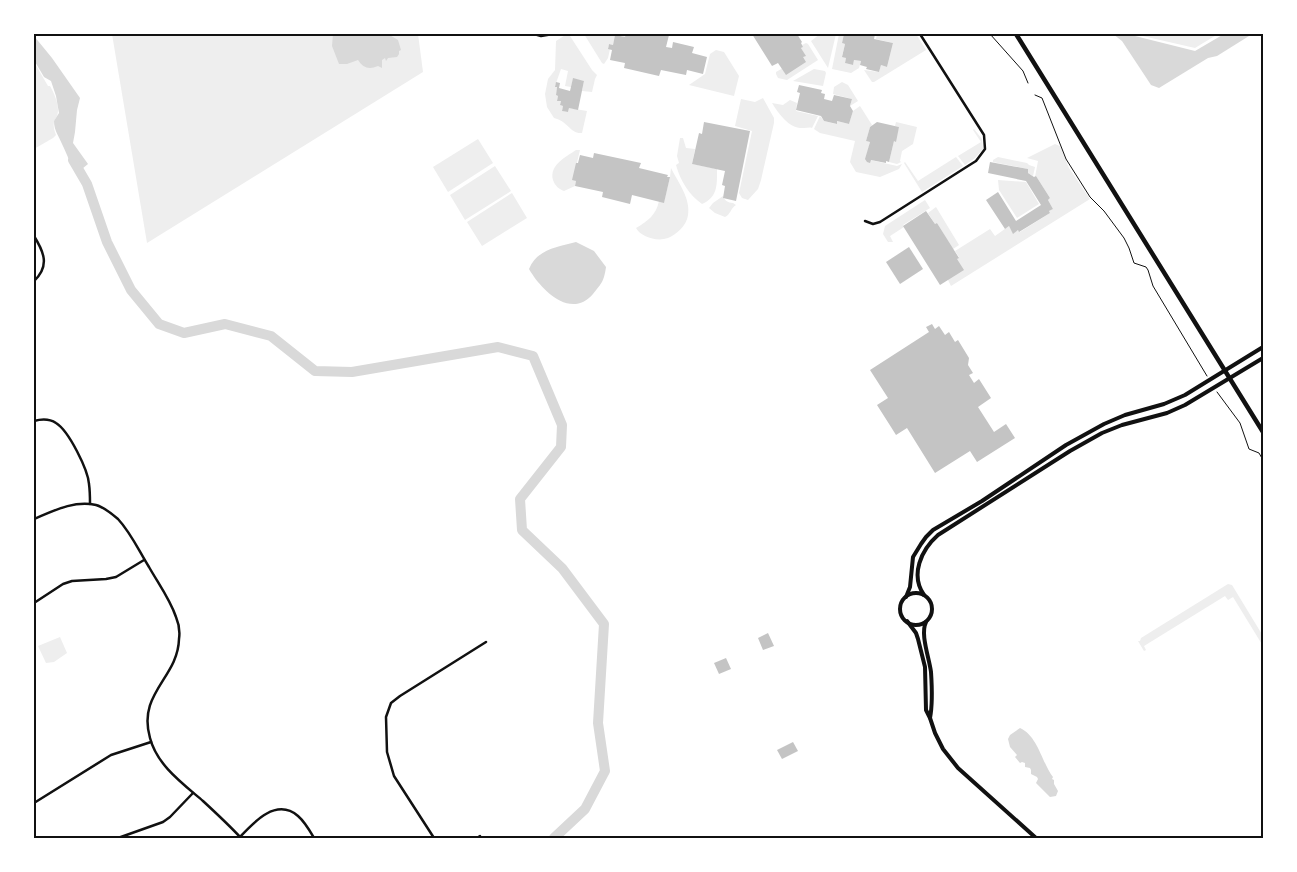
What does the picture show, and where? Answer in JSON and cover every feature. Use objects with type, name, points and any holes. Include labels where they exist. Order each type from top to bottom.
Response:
[{"type":"main road","points":[[1016,34],[1263,432]]},
{"type":"main road","points":[[1036,838],[966,775],[952,761],[939,743],[926,710],[926,676],[916,633],[900,611],[902,602],[910,587],[911,569],[916,551],[933,530],[982,501],[1066,445],[1124,415],[1175,400],[1263,347]]},
{"type":"main road","points":[[930,718],[932,679],[924,625],[930,616],[932,606],[919,586],[918,581],[919,564],[930,543],[938,535],[1070,451],[1102,433],[1131,422],[1173,411],[1214,389],[1263,358]]},
{"type":"main road","points":[[906,597],[914,593],[924,594]]},
{"type":"main road","points":[[907,621],[918,624],[927,620]]},
{"type":"street","points":[[534,34],[542,36],[553,34]]},
{"type":"street","points":[[865,221],[873,224],[880,222],[968,166],[985,149],[984,135],[920,34]]},
{"type":"street","points":[[34,236],[41,247],[44,260],[41,273],[34,281]]},
{"type":"street","points":[[34,421],[52,421],[66,433],[87,474],[90,504]]},
{"type":"street","points":[[34,519],[72,505],[90,504],[103,508],[118,519],[126,529],[174,611],[178,622],[178,651],[174,663],[157,688],[150,705],[148,724],[151,742],[156,754],[164,764],[240,838],[259,818],[280,810],[289,811],[297,815],[314,838]]},
{"type":"street","points":[[34,603],[63,584],[72,581],[116,577],[144,560]]},
{"type":"street","points":[[434,838],[394,776],[386,752],[386,716],[392,703],[400,696],[486,642]]},
{"type":"street","points":[[34,803],[111,755],[151,742]]},
{"type":"street","points":[[118,838],[163,822],[193,793]]},
{"type":"path","points":[[990,34],[1023,71],[1028,82]]},
{"type":"path","points":[[1035,94],[1042,98],[1066,159],[1090,197],[1104,211],[1124,238],[1130,248],[1134,263],[1146,267],[1148,270],[1153,286],[1210,380]]},
{"type":"path","points":[[1214,389],[1240,423],[1248,449],[1259,453],[1263,460]]},
{"type":"shaded area","points":[[112,34],[418,34],[423,72],[147,243]]},
{"type":"shaded area","points":[[333,34],[388,34],[398,40],[401,50],[397,57],[388,58],[386,61],[385,58],[382,60],[382,68],[378,66],[366,68],[358,60],[347,64],[339,64],[332,46]]},
{"type":"shaded area","points":[[567,34],[597,75],[592,92],[582,91],[584,81],[573,79],[571,87],[565,86],[568,71],[561,69],[555,86],[557,87],[557,101],[561,101],[560,105],[563,106],[562,111],[568,112],[569,108],[587,111],[582,133],[575,132],[563,122],[554,118],[547,107],[545,94],[548,79],[555,70],[556,41]]},
{"type":"shaded area","points":[[584,34],[626,34],[625,37],[615,35],[613,45],[609,44],[608,58],[604,64]]},
{"type":"shaded area","points":[[820,34],[836,34],[828,68],[811,41]]},
{"type":"shaded area","points":[[839,34],[844,34],[842,43],[845,44],[842,56],[846,58],[845,63],[853,65],[854,60],[861,61],[859,68],[851,73],[832,69]]},
{"type":"shaded area","points":[[877,34],[916,34],[926,50],[872,82],[864,70],[879,72],[881,65],[887,67],[893,43],[876,39]]},
{"type":"shaded area","points":[[1113,34],[1127,34],[1195,51],[1224,34],[1250,34],[1217,56],[1208,58],[1159,88],[1151,85],[1122,41]]},
{"type":"shaded area","points":[[1134,34],[1218,34],[1195,48]]},
{"type":"shaded area","points":[[34,36],[80,98],[73,143],[88,164],[77,173],[70,163],[55,128],[54,121],[59,113],[56,96],[51,81],[44,77],[34,60]]},
{"type":"shaded area","points":[[806,43],[818,60],[787,80],[778,78],[776,72],[805,55],[801,48]]},
{"type":"shaded area","points":[[716,50],[724,52],[739,76],[734,96],[689,85],[705,74],[710,54]]},
{"type":"shaded area","points":[[34,62],[53,92],[58,110],[54,123],[56,135],[34,149]]},
{"type":"shaded area","points":[[814,69],[825,71],[823,86],[793,81]]},
{"type":"shaded area","points":[[842,82],[848,85],[858,101],[850,106],[852,99],[833,94],[834,87]]},
{"type":"shaded area","points":[[763,98],[774,118],[774,123],[758,189],[748,200],[742,198],[739,193],[752,131],[735,126],[741,99],[755,102]]},
{"type":"shaded area","points":[[790,100],[797,103],[796,111],[818,116],[812,128],[799,128],[789,123],[781,116],[772,103],[783,105]]},
{"type":"shaded area","points":[[860,106],[872,125],[866,141],[870,142],[866,159],[897,166],[902,164],[899,169],[880,177],[856,172],[850,162],[855,141],[820,133],[814,129],[820,116],[824,121],[836,124],[837,121],[849,124],[853,111]]},
{"type":"shaded area","points":[[896,122],[917,127],[913,144],[902,151],[901,162],[897,164],[889,162],[899,127],[895,126]]},
{"type":"shaded area","points":[[974,129],[982,139],[983,149],[965,165],[958,156],[981,142]]},
{"type":"shaded area","points":[[680,138],[683,138],[686,148],[695,149],[692,164],[717,169],[716,190],[711,198],[702,204],[689,192],[676,165],[679,163],[677,156]]},
{"type":"shaded area","points":[[478,139],[493,163],[448,192],[433,167]]},
{"type":"shaded area","points":[[1055,144],[1060,146],[1069,168],[1090,199],[951,286],[948,280],[959,257],[955,251],[990,229],[995,236],[1009,226],[1013,233],[1018,230],[1020,232],[1050,213],[1049,211],[1053,209],[1048,200],[1050,198],[1035,177],[1038,161],[1027,158]]},
{"type":"shaded area","points":[[576,150],[580,150],[573,179],[576,181],[575,186],[564,191],[557,187],[552,175],[559,162]]},
{"type":"shaded area","points":[[956,157],[963,166],[922,192],[904,163],[918,181]]},
{"type":"shaded area","points":[[998,157],[1027,163],[1035,167],[1033,176],[1028,173],[1028,169],[993,162]]},
{"type":"shaded area","points":[[495,166],[511,191],[465,220],[450,195]]},
{"type":"shaded area","points":[[671,168],[688,203],[687,219],[681,229],[671,237],[664,239],[650,238],[636,228],[651,217],[659,201],[664,202]]},
{"type":"shaded area","points":[[998,180],[1026,182],[1039,204],[1017,218],[999,190]]},
{"type":"shaded area","points":[[512,193],[527,218],[482,246],[467,222]]},
{"type":"shaded area","points":[[723,196],[726,201],[736,205],[725,217],[709,208]]},
{"type":"shaded area","points":[[925,200],[930,208],[903,225],[904,227],[890,236],[893,242],[888,242],[883,234],[885,226]]},
{"type":"shaded area","points":[[936,207],[959,245],[953,249],[937,223],[935,224],[928,213]]},
{"type":"shaded area","points":[[576,242],[594,251],[606,267],[602,282],[593,294],[584,301],[575,304],[566,303],[549,293],[529,269],[537,257],[543,253],[555,247]]},
{"type":"shaded area","points":[[1228,584],[1232,585],[1263,636],[1263,646],[1233,597],[1228,600],[1225,596],[1144,646],[1146,650],[1144,651],[1138,641],[1141,638]]},
{"type":"shaded area","points":[[60,637],[67,653],[54,662],[46,663],[38,646]]},
{"type":"shaded area","points":[[1020,728],[1031,737],[1039,750],[1053,777],[1052,779],[1058,791],[1056,796],[1050,797],[1036,783],[1038,779],[1031,774],[1030,768],[1025,767],[1025,763],[1020,763],[1015,757],[1017,755],[1010,747],[1008,739],[1010,735]]},
{"type":"building","points":[[626,34],[664,34],[669,35],[666,47],[672,48],[673,42],[694,47],[692,53],[707,57],[703,74],[687,70],[686,75],[661,70],[659,76],[624,68],[625,63],[610,60],[612,50],[608,49],[609,44],[613,45],[615,35],[625,37]]},
{"type":"building","points":[[752,34],[797,34],[802,42],[803,47],[801,48],[806,56],[803,57],[806,62],[786,75],[778,63],[772,66]]},
{"type":"building","points":[[844,34],[875,34],[874,39],[893,43],[887,67],[881,65],[879,72],[866,69],[867,67],[860,65],[861,61],[854,60],[853,65],[845,63],[846,58],[842,57],[845,44],[842,43]]},
{"type":"building","points":[[573,78],[584,81],[578,110],[569,108],[568,112],[562,111],[561,101],[557,101],[556,82],[560,83],[559,88],[570,91]]},
{"type":"building","points":[[799,85],[822,90],[821,93],[825,94],[824,99],[832,101],[834,95],[852,99],[850,106],[853,111],[849,124],[837,121],[837,124],[824,121],[821,116],[796,110],[800,93],[797,92]]},
{"type":"building","points":[[704,122],[750,131],[736,201],[723,198],[725,186],[722,185],[725,171],[692,164],[699,133],[702,134]]},
{"type":"building","points":[[877,122],[899,127],[889,162],[886,161],[886,163],[871,160],[870,163],[865,159],[870,142],[866,141],[870,127]]},
{"type":"building","points":[[594,153],[641,163],[639,168],[668,175],[667,177],[670,177],[664,203],[632,195],[630,204],[602,197],[603,192],[575,186],[576,181],[572,180],[580,155],[593,158]]},
{"type":"building","points":[[990,162],[1028,169],[1028,173],[1034,177],[1036,176],[1050,198],[1048,200],[1053,209],[1049,211],[1050,213],[1019,232],[1018,230],[1013,234],[1009,226],[1005,229],[986,200],[998,192],[1016,221],[1041,205],[1026,181],[988,173]]},
{"type":"building","points":[[926,211],[935,224],[937,223],[959,258],[957,259],[964,270],[940,285],[903,226]]},
{"type":"building","points":[[909,247],[923,269],[900,284],[886,262]]},
{"type":"building","points":[[932,324],[935,329],[939,326],[945,335],[949,332],[955,342],[958,340],[969,358],[968,365],[973,373],[969,375],[974,383],[979,379],[991,398],[978,407],[994,432],[1006,424],[1015,438],[977,462],[970,451],[935,473],[907,428],[896,435],[877,405],[888,398],[870,370],[929,332],[926,327]]},
{"type":"building","points":[[768,633],[774,646],[763,650],[758,638]]},
{"type":"building","points":[[726,658],[731,669],[719,674],[714,663]]},
{"type":"building","points":[[793,742],[798,751],[782,759],[777,750]]},
{"type":"waterway","points":[[73,160],[87,184],[107,242],[131,290],[159,324],[184,333],[225,324],[271,336],[315,371],[352,372],[498,347],[533,356],[562,425],[561,447],[520,499],[522,530],[562,568],[604,624],[598,723],[605,771],[585,809],[554,838]]}]
